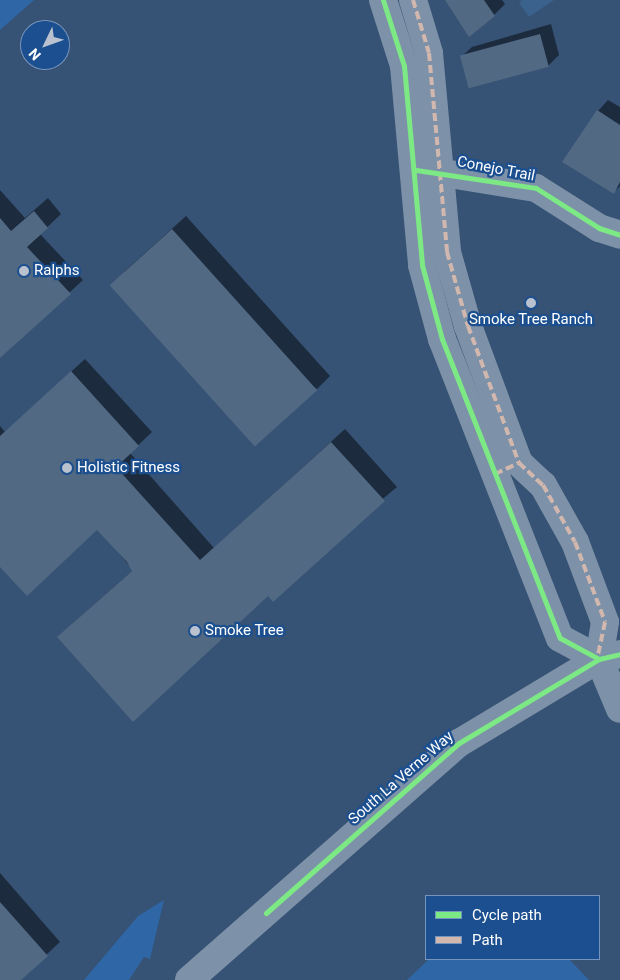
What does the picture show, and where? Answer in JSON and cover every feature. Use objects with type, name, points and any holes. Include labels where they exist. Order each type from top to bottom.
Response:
[{"type":"street","points":[[383,0],[404,66],[447,252],[468,326],[519,463],[543,485],[575,542],[605,622],[609,657],[620,709]]},
{"type":"street","points":[[413,0],[429,52],[429,171],[422,265],[442,339],[560,638],[609,657]]},
{"type":"street","name":"Conejo Trail","points":[[429,171],[536,188],[599,228],[620,235]]},
{"type":"street","points":[[495,474],[519,463]]},
{"type":"street","name":"South La Verne Way","points":[[189,980],[459,743],[609,657]]},
{"type":"shaded area","points":[[0,0],[34,0],[0,30]]},
{"type":"shaded area","points":[[522,0],[554,0],[529,17],[519,3]]},
{"type":"shaded area","points":[[164,900],[150,959],[144,957],[129,980],[84,980],[138,916]]},
{"type":"shaded area","points":[[428,960],[570,960],[589,980],[407,980]]},
{"type":"building","points":[[445,0],[484,0],[495,16],[469,37]]},
{"type":"building","points":[[540,34],[549,67],[469,88],[460,55]]},
{"type":"building","points":[[597,110],[620,125],[620,182],[614,194],[562,162]]},
{"type":"building","name":"Ralphs","points":[[34,211],[48,228],[27,247],[71,294],[0,358],[0,218],[11,231]]},
{"type":"building","points":[[172,229],[317,390],[255,446],[110,285]]},
{"type":"building","points":[[71,371],[139,446],[116,467],[200,560],[331,442],[385,501],[273,602],[268,596],[133,722],[57,637],[132,571],[127,562],[97,530],[27,596],[0,567],[0,436]]},
{"type":"building","points":[[0,902],[48,956],[21,980],[0,980]]},
{"type":"marked path","points":[[413,0],[429,53],[447,252],[468,326],[519,463],[543,485],[575,542],[605,622],[597,659]]},
{"type":"marked path","points":[[495,474],[519,463]]},
{"type":"cycle path","points":[[383,0],[404,66],[422,265],[442,339],[560,638],[599,659]]},
{"type":"cycle path","points":[[416,170],[536,188],[599,228],[620,235]]},
{"type":"cycle path","points":[[266,913],[459,743],[599,659],[620,654]]},
{"type":"place","name":"Ralphs","points":[[24,271]]},
{"type":"place","name":"Smoke Tree Ranch","points":[[531,303]]},
{"type":"place","name":"Holistic Fitness","points":[[67,468]]},
{"type":"place","name":"Smoke Tree","points":[[195,631]]}]
